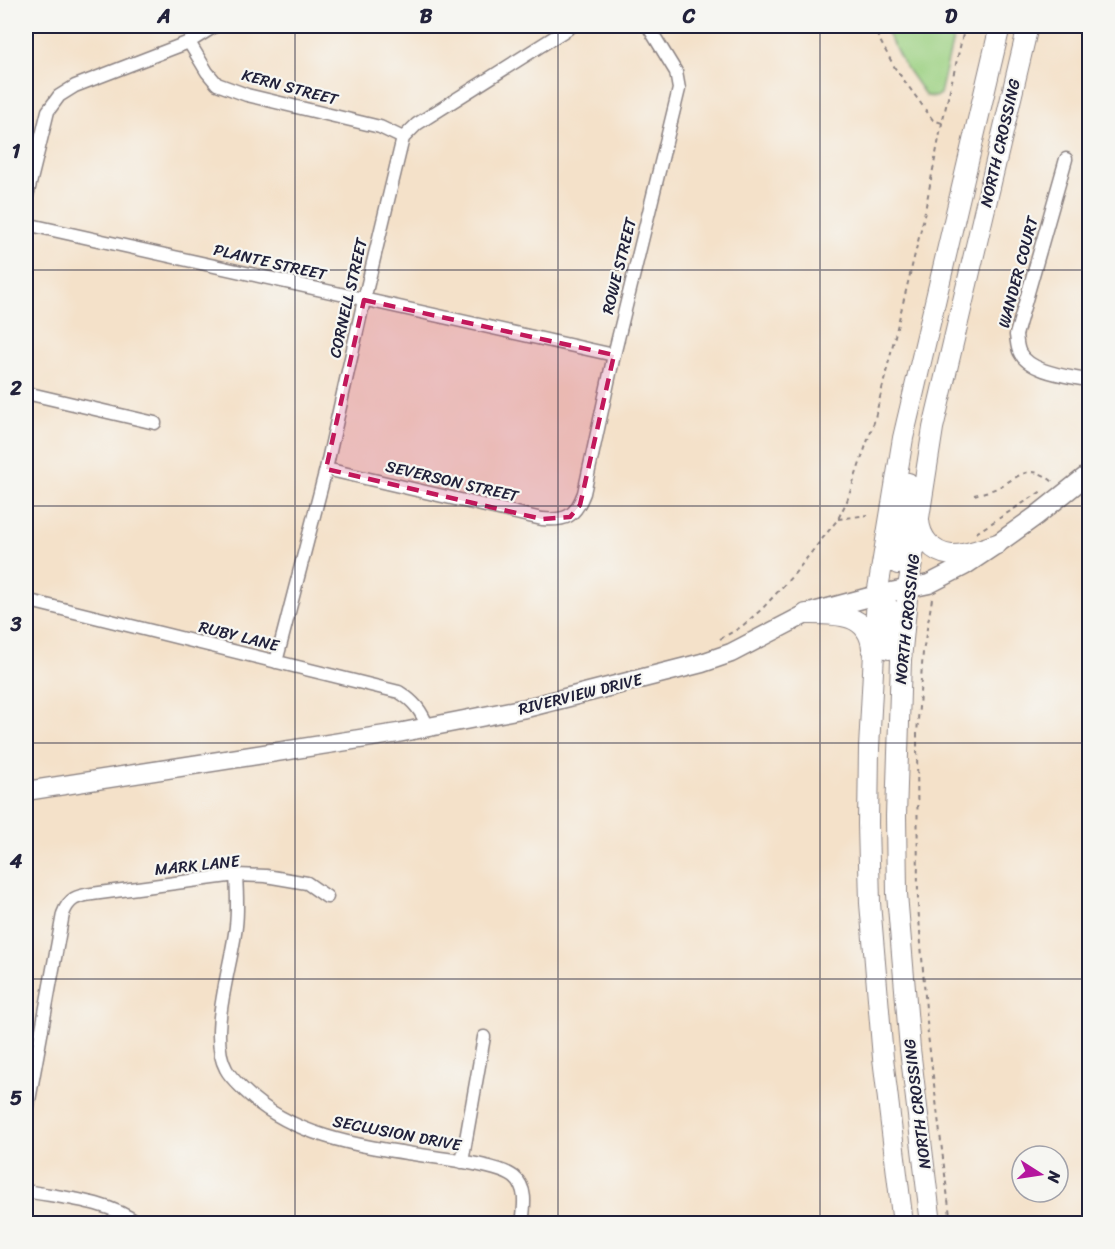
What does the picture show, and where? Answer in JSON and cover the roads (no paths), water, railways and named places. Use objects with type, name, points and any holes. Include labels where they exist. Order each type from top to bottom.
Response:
[{"type":"main road","name":"NORTH CROSSING","points":[[903,1224],[876,992],[870,903],[868,802],[877,594],[903,438],[1000,26]]},
{"type":"main road","name":"NORTH CROSSING","points":[[931,1224],[902,973],[897,894],[896,816],[900,672],[908,588],[933,428],[1028,26]]},
{"type":"main road","points":[[908,588],[899,583],[897,573],[920,362]]},
{"type":"main road","points":[[919,514],[919,531],[924,539],[945,553],[957,554],[997,544]]},
{"type":"main road","points":[[877,594],[888,604],[890,613],[886,682],[887,732],[896,816]]},
{"type":"main road","points":[[806,614],[840,615],[863,625],[871,638],[873,665]]},
{"type":"main road","points":[[892,1135],[913,1224]]},
{"type":"street","points":[[26,200],[48,111],[59,96],[75,86],[189,42],[215,26]]},
{"type":"street","points":[[403,138],[417,124],[572,26]]},
{"type":"street","name":"ROWE STREET","points":[[570,517],[580,505],[584,493],[614,355],[679,89],[676,72],[648,26]]},
{"type":"street","name":"KERN STREET","points":[[189,42],[217,84],[247,94],[380,127],[403,138]]},
{"type":"street","name":"CORNELL STREET","points":[[276,662],[326,469],[403,138]]},
{"type":"street","name":"WANDER COURT","points":[[1066,159],[1016,334],[1018,351],[1034,368],[1089,381]]},
{"type":"street","name":"PLANTE STREET","points":[[26,224],[614,355]]},
{"type":"street","points":[[26,393],[155,423]]},
{"type":"street","name":"SEVERSON STREET","points":[[326,469],[542,519],[557,520],[570,517]]},
{"type":"street","name":"RIVERVIEW DRIVE","points":[[26,791],[428,727],[526,708],[702,663],[731,653],[806,614],[877,594],[929,584],[964,566],[997,544],[1089,473]]},
{"type":"street","name":"RUBY LANE","points":[[26,600],[399,692],[413,701],[421,711],[428,727]]},
{"type":"street","name":"MARK LANE","points":[[26,1117],[63,914],[67,904],[79,896],[236,875],[266,876],[307,883],[327,897]]},
{"type":"street","name":"SECLUSION DRIVE","points":[[236,875],[236,927],[218,1029],[220,1049],[226,1070],[257,1103],[307,1131],[336,1140],[504,1171],[515,1177],[522,1187],[525,1202],[522,1224]]},
{"type":"street","points":[[462,1162],[484,1037]]},
{"type":"street","points":[[26,1191],[105,1206],[126,1214],[139,1224]]}]
